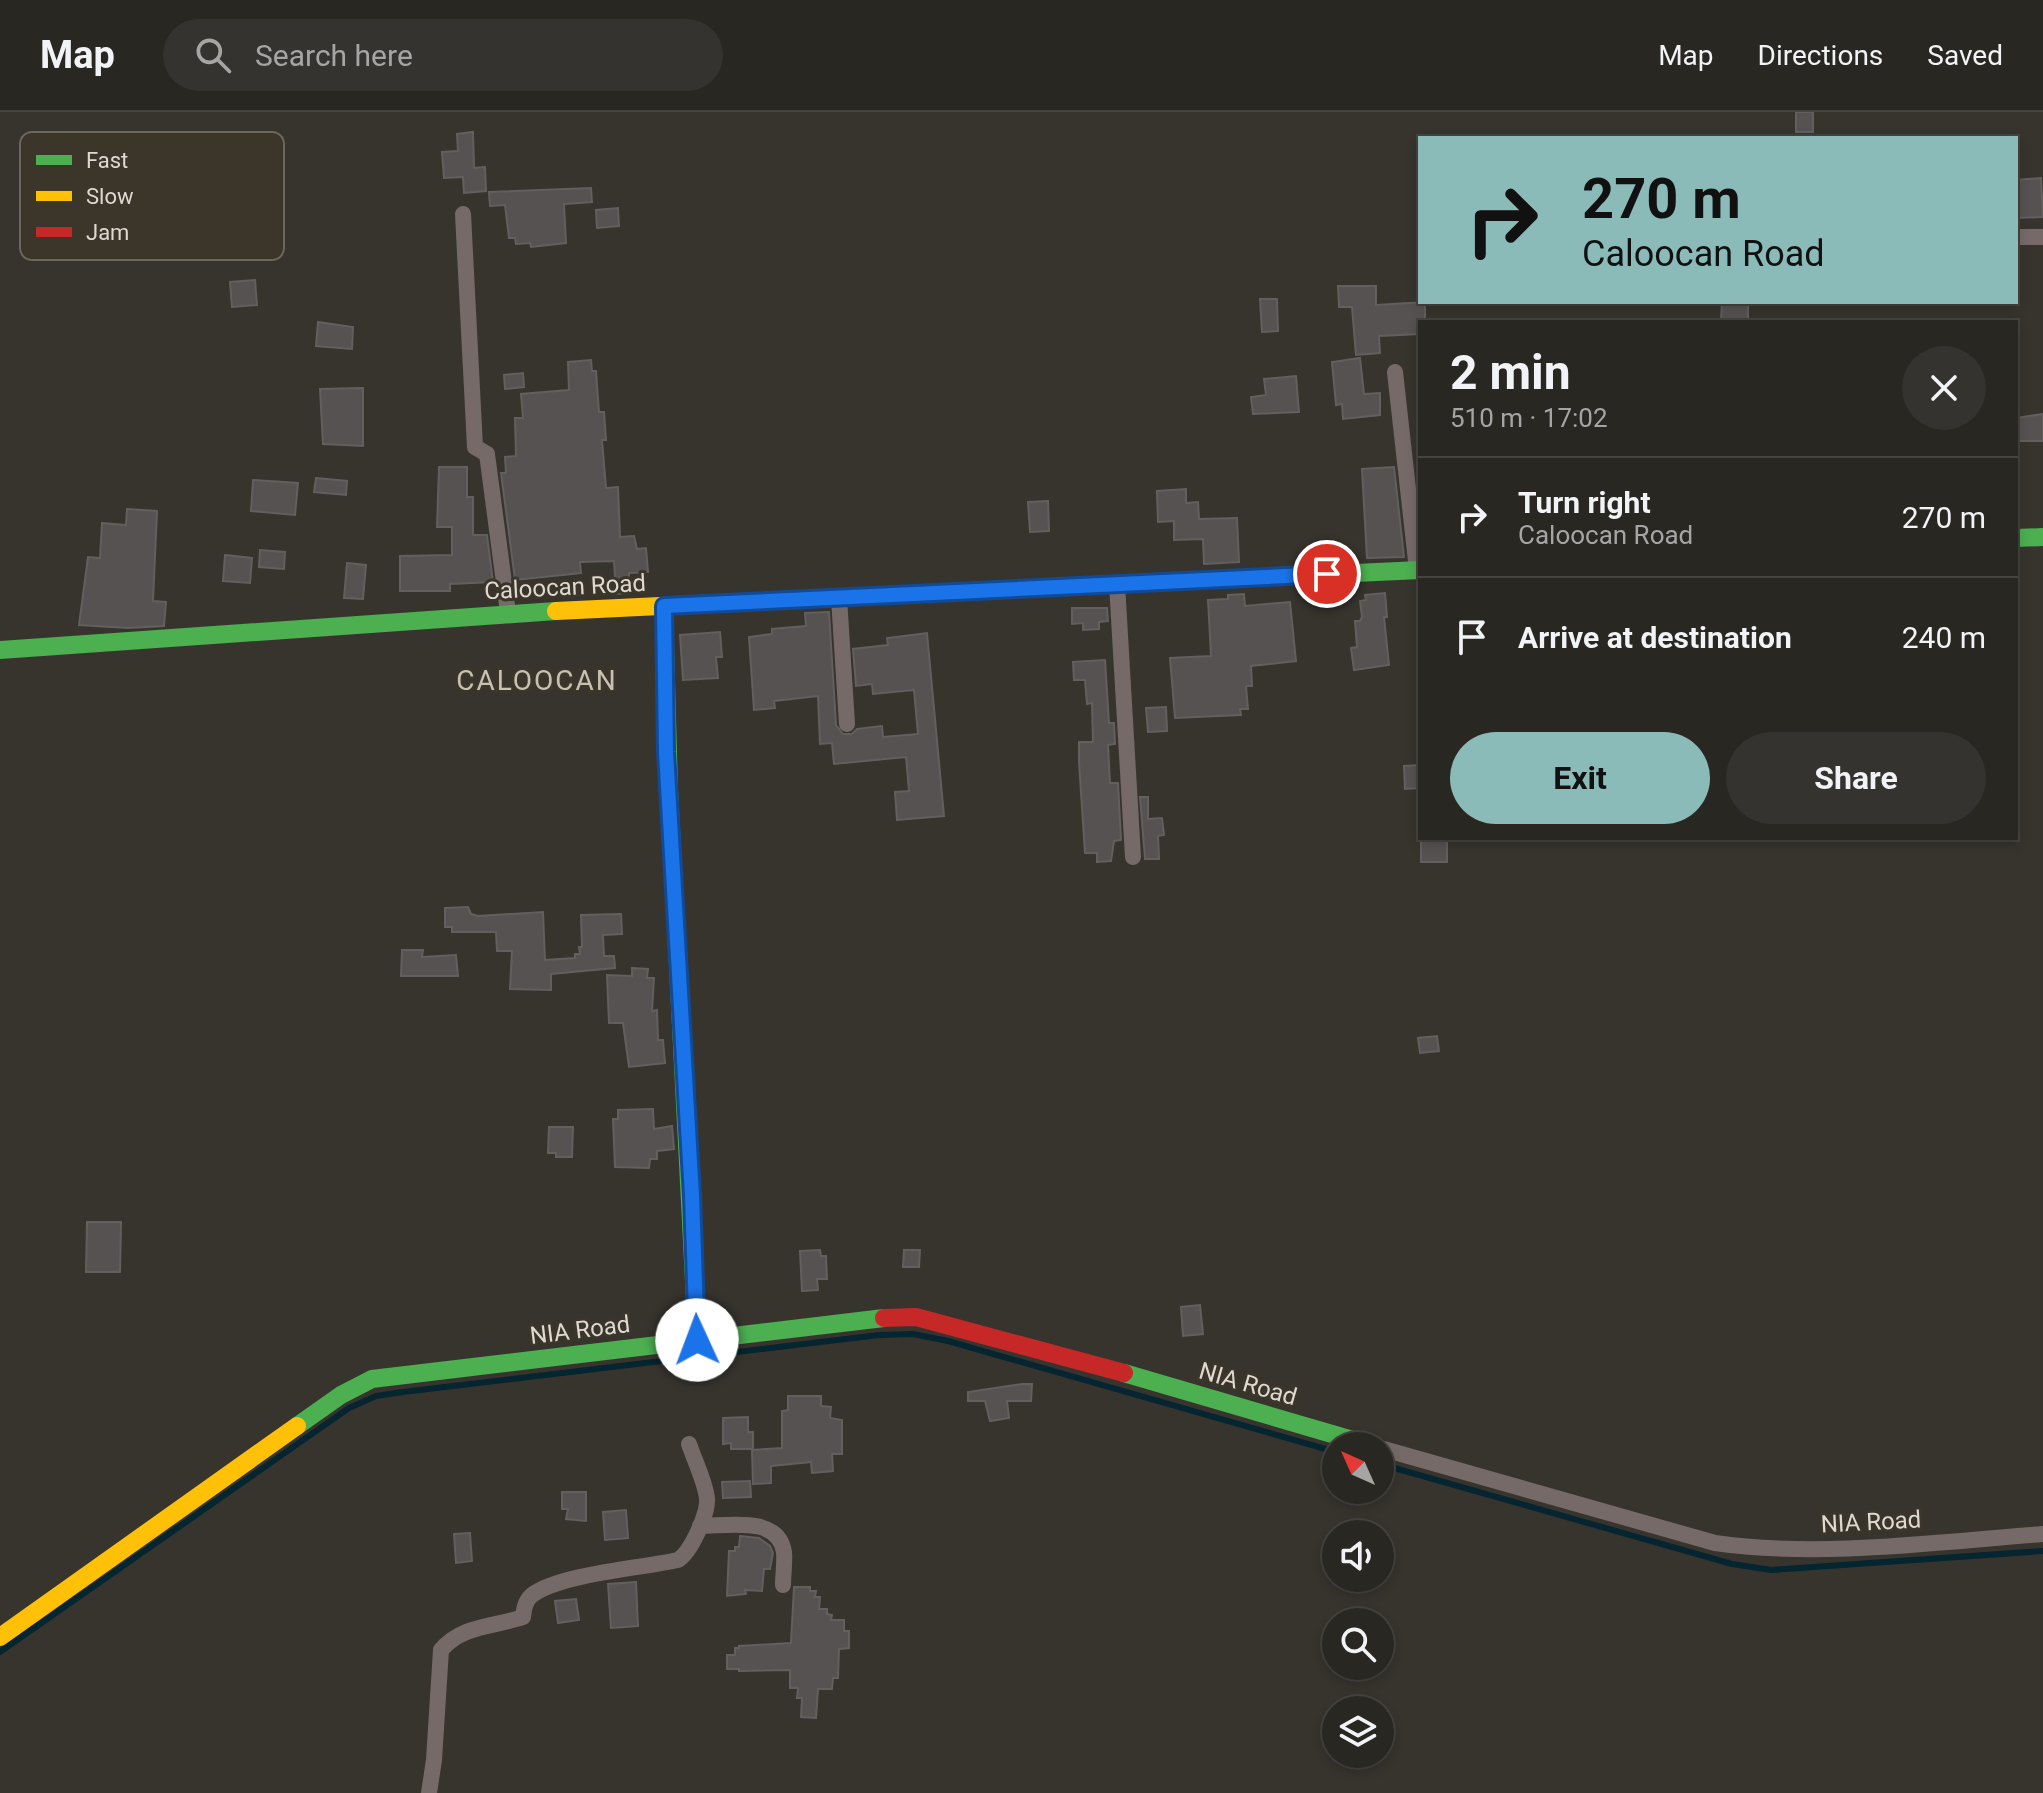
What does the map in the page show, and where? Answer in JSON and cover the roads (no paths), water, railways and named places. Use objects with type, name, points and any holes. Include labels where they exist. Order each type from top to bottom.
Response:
[{"type":"street","points":[[463,214],[475,447],[487,454],[508,613]]},
{"type":"street","points":[[2018,237],[2043,237]]},
{"type":"street","points":[[1395,372],[1418,570]]},
{"type":"street","points":[[2018,538],[2043,537]]},
{"type":"street","name":"Caloocan Road","points":[[0,650],[508,613],[1418,570]]},
{"type":"street","points":[[1117,584],[1133,857]]},
{"type":"street","points":[[839,598],[847,724]]},
{"type":"street","points":[[664,606],[666,752],[691,1180],[697,1340]]},
{"type":"street","name":"NIA Road","points":[[0,1637],[341,1395],[372,1379],[873,1318],[916,1317],[1150,1380],[1326,1432]]},
{"type":"street","points":[[429,1793],[441,1650],[451,1638],[480,1626],[523,1617],[525,1604],[532,1595],[573,1578],[678,1560],[685,1556],[700,1526],[707,1499],[689,1444]]},
{"type":"street","name":"NIA Road","points":[[1394,1452],[1715,1543],[1751,1548],[1777,1551],[2043,1534]]},
{"type":"street","points":[[700,1526],[765,1526],[777,1535],[784,1551],[783,1585]]},
{"type":"waterway","points":[[0,1652],[349,1408],[376,1396],[879,1335],[913,1334],[948,1341],[1322,1448]]},
{"type":"waterway","points":[[1394,1468],[1732,1564],[1771,1570],[2043,1551]]},
{"type":"district","name":"CALOOCAN","points":[[537,680]]}]
